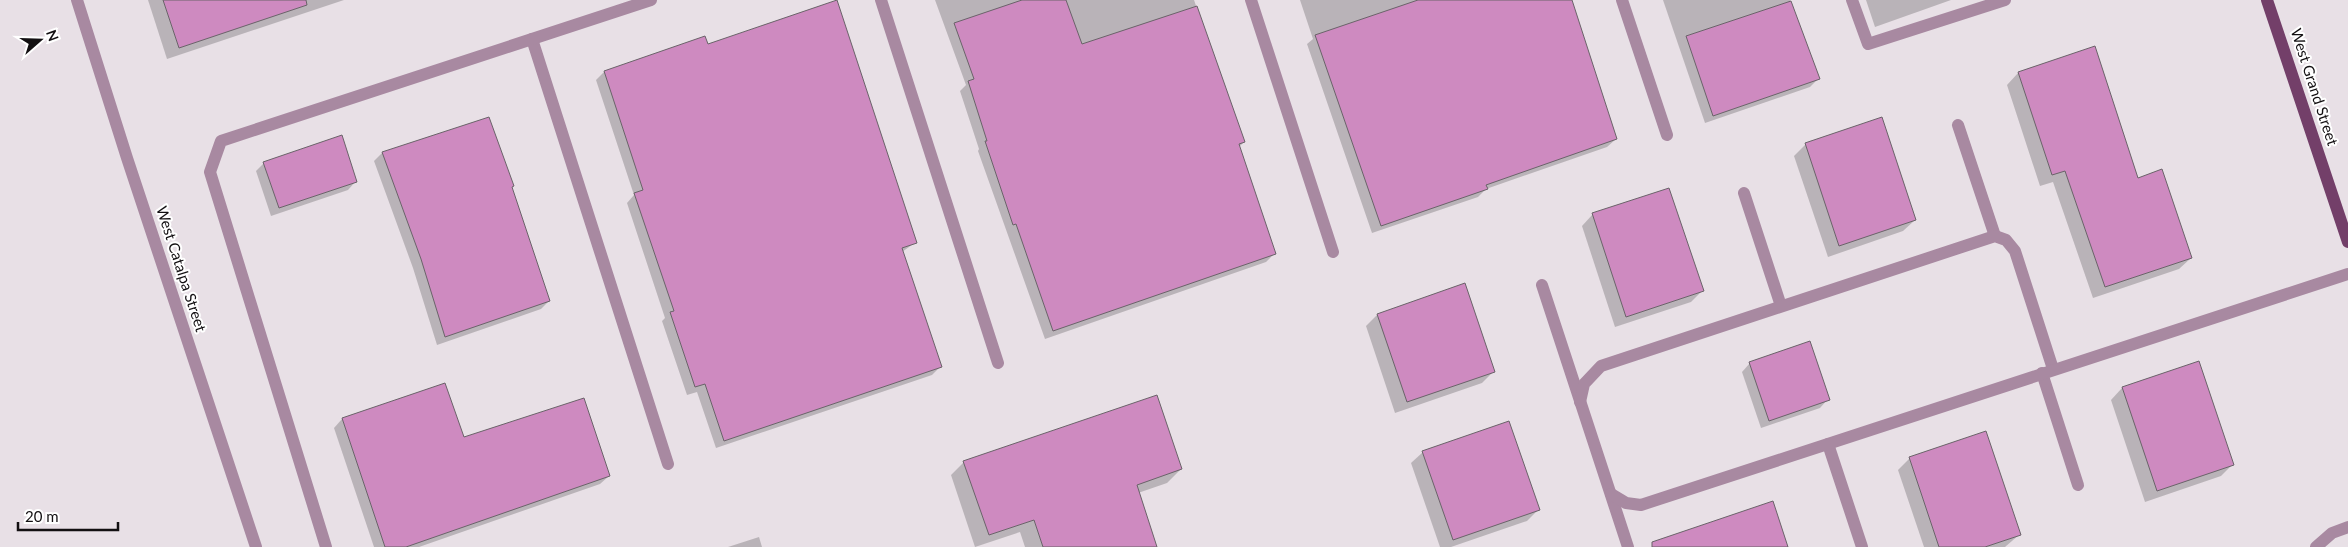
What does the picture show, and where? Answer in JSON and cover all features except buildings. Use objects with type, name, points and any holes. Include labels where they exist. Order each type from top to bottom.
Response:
[{"type":"main road","name":"West Grand Street","points":[[2267,0],[2348,242]]},
{"type":"street","name":"West Catalpa Street","points":[[77,0],[127,158],[256,547]]},
{"type":"street","points":[[326,547],[210,172],[221,141],[651,0]]},
{"type":"street","points":[[881,0],[998,363]]},
{"type":"street","points":[[1251,0],[1333,252]]},
{"type":"street","points":[[1622,0],[1667,135]]},
{"type":"street","points":[[1852,0],[1868,44],[2006,0]]},
{"type":"street","points":[[532,39],[668,464]]},
{"type":"street","points":[[1958,125],[1995,236]]},
{"type":"street","points":[[1744,193],[1782,306]]},
{"type":"street","points":[[1580,402],[1584,384],[1601,366],[1995,236],[2006,240],[2015,252],[2078,485]]},
{"type":"street","points":[[1611,494],[1626,504],[1641,505],[2348,274]]},
{"type":"street","points":[[1542,285],[1628,547]]},
{"type":"street","points":[[1828,444],[1862,547]]},
{"type":"street","points":[[2316,547],[2332,533],[2348,527]]}]
